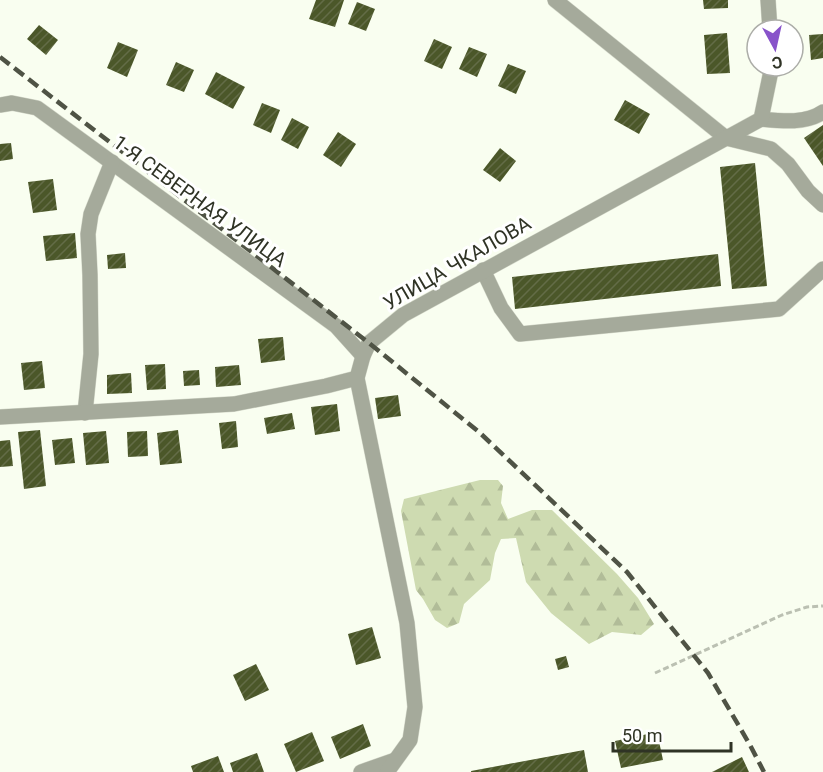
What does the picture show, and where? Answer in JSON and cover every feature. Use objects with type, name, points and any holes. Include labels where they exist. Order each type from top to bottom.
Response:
[{"type":"street","points":[[555,0],[726,138],[771,149],[788,164],[807,191],[823,205]]},
{"type":"street","points":[[768,0],[769,18]]},
{"type":"street","points":[[770,78],[761,119],[788,121],[816,116],[823,112]]},
{"type":"street","name":"1-Я СЕВЕРНАЯ УЛИЦА","points":[[0,105],[12,103],[37,108],[336,326],[363,356]]},
{"type":"street","name":"УЛИЦА ЧКАЛОВА","points":[[391,766],[410,741],[415,708],[407,623],[357,378],[369,343],[403,315],[761,119]]},
{"type":"street","points":[[85,413],[90,354],[88,234],[91,214],[112,162]]},
{"type":"street","points":[[483,270],[501,308],[520,333],[778,309],[823,269]]},
{"type":"street","points":[[0,417],[234,404],[357,378]]},
{"type":"street","points":[[361,772],[391,766]]},
{"type":"path","points":[[655,673],[782,615],[807,607],[823,606]]},
{"type":"green space","points":[[480,480],[498,480],[503,486],[501,503],[508,519],[532,510],[552,510],[617,574],[638,598],[654,624],[641,635],[612,632],[589,644],[551,613],[526,582],[516,538],[501,539],[495,553],[490,580],[464,604],[459,623],[447,628],[435,620],[416,590],[401,511],[404,499]]},
{"type":"building","points":[[316,0],[344,0],[335,27],[309,19]]},
{"type":"building","points":[[703,0],[728,0],[728,8],[704,9]]},
{"type":"building","points":[[357,2],[375,9],[366,31],[348,24]]},
{"type":"building","points":[[39,25],[58,40],[46,55],[27,39]]},
{"type":"building","points":[[727,33],[730,73],[707,74],[704,35]]},
{"type":"building","points":[[823,34],[823,58],[811,60],[809,35]]},
{"type":"building","points":[[434,39],[452,47],[442,69],[424,61]]},
{"type":"building","points":[[118,42],[138,50],[127,77],[107,68]]},
{"type":"building","points":[[469,47],[487,54],[477,77],[459,69]]},
{"type":"building","points":[[176,62],[194,70],[184,92],[166,85]]},
{"type":"building","points":[[508,64],[526,71],[516,94],[498,86]]},
{"type":"building","points":[[216,72],[245,87],[233,109],[205,94]]},
{"type":"building","points":[[625,100],[650,114],[639,134],[614,120]]},
{"type":"building","points":[[262,103],[280,110],[271,133],[253,125]]},
{"type":"building","points":[[292,118],[309,127],[298,149],[281,140]]},
{"type":"building","points":[[823,125],[823,166],[804,138]]},
{"type":"building","points":[[338,132],[356,144],[341,167],[323,155]]},
{"type":"building","points":[[11,143],[13,159],[0,161],[0,144]]},
{"type":"building","points":[[500,148],[516,161],[500,182],[483,170]]},
{"type":"building","points":[[755,163],[767,286],[732,289],[720,167]]},
{"type":"building","points":[[53,179],[57,210],[33,213],[28,182]]},
{"type":"building","points":[[75,233],[77,258],[46,261],[43,236]]},
{"type":"building","points":[[125,253],[126,268],[108,269],[107,255]]},
{"type":"building","points":[[718,254],[721,286],[515,309],[512,277]]},
{"type":"building","points":[[283,337],[285,360],[261,363],[258,339]]},
{"type":"building","points":[[42,361],[45,388],[24,390],[21,363]]},
{"type":"building","points":[[165,364],[166,389],[147,390],[145,365]]},
{"type":"building","points":[[239,365],[241,385],[216,387],[215,367]]},
{"type":"building","points":[[199,370],[200,385],[184,386],[183,371]]},
{"type":"building","points":[[131,373],[132,393],[107,394],[107,375]]},
{"type":"building","points":[[398,395],[401,416],[378,419],[375,398]]},
{"type":"building","points":[[337,404],[340,431],[315,435],[311,407]]},
{"type":"building","points":[[292,413],[295,429],[267,434],[264,418]]},
{"type":"building","points":[[236,421],[238,447],[222,449],[219,423]]},
{"type":"building","points":[[40,430],[46,486],[24,489],[18,432]]},
{"type":"building","points":[[178,430],[182,463],[160,465],[157,433]]},
{"type":"building","points":[[106,431],[109,463],[86,465],[83,433]]},
{"type":"building","points":[[147,431],[148,456],[128,457],[127,432]]},
{"type":"building","points":[[72,438],[75,463],[55,465],[52,440]]},
{"type":"building","points":[[10,440],[13,466],[0,467],[0,441]]},
{"type":"building","points":[[372,627],[381,658],[356,665],[348,634]]},
{"type":"building","points":[[566,656],[569,667],[558,670],[555,659]]},
{"type":"building","points":[[256,664],[269,690],[245,701],[233,675]]},
{"type":"building","points":[[363,724],[371,746],[340,759],[331,737]]},
{"type":"building","points":[[312,732],[324,761],[296,772],[284,744]]},
{"type":"building","points":[[657,732],[663,760],[621,768],[615,741]]},
{"type":"building","points":[[584,750],[588,772],[471,772],[471,771]]},
{"type":"building","points":[[257,753],[264,772],[233,772],[230,763]]},
{"type":"building","points":[[218,756],[224,772],[193,772],[191,766]]},
{"type":"building","points":[[742,757],[749,772],[712,772]]},
{"type":"railway","points":[[0,57],[369,343],[479,432],[627,572],[708,673],[764,772]]}]
